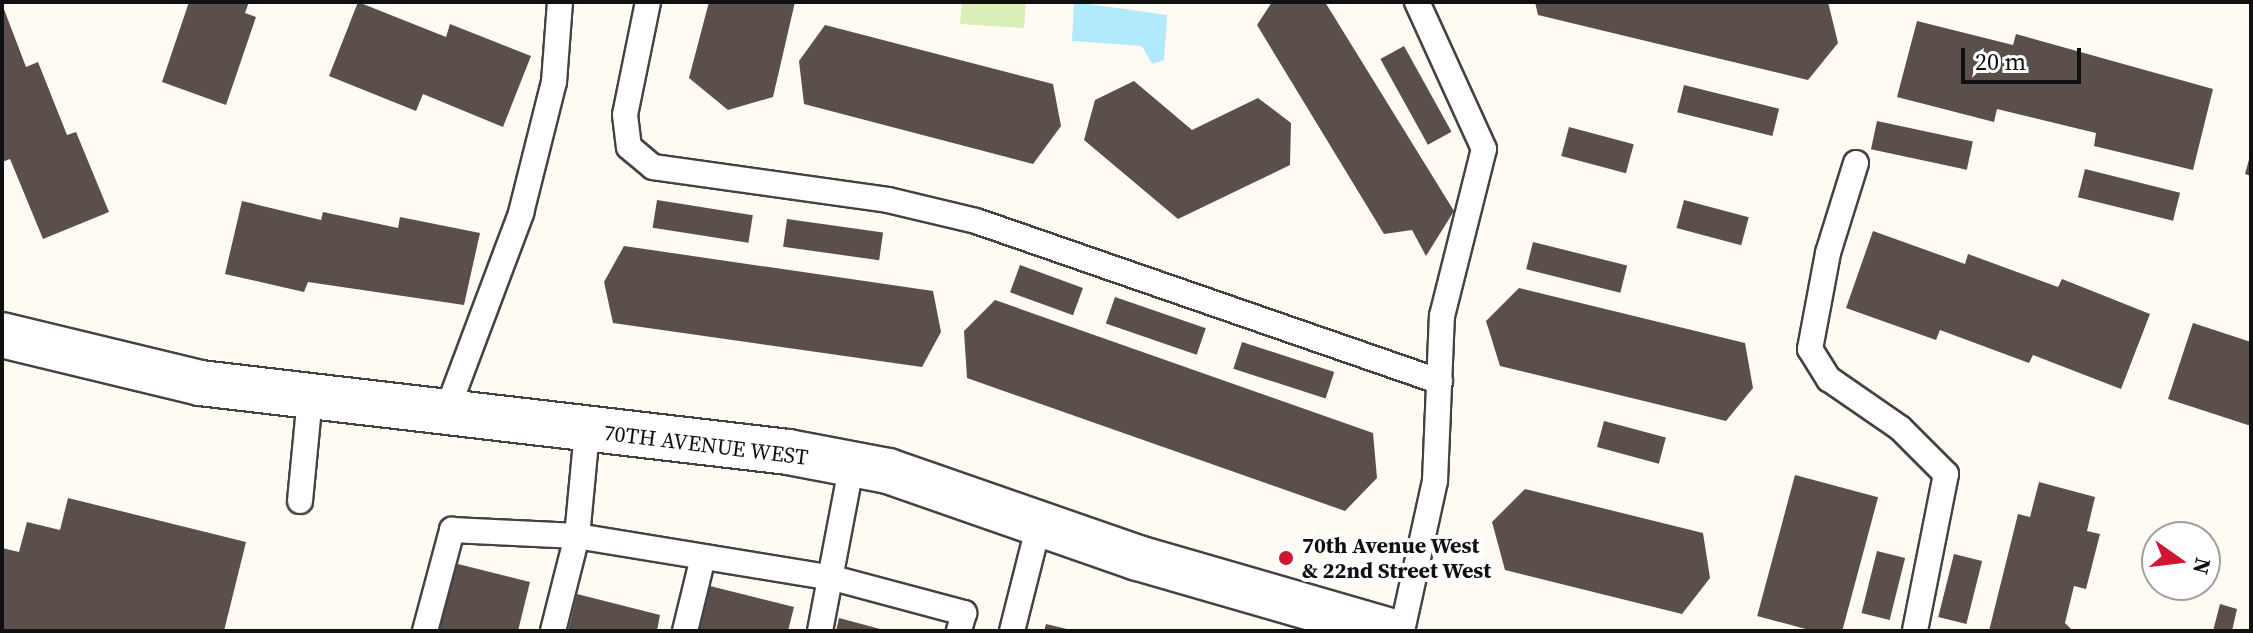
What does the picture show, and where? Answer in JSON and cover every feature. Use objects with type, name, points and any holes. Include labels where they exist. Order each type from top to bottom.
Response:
[{"type":"street","name":"70TH AVENUE WEST","points":[[2,335],[200,383],[852,464],[1040,520],[1138,558],[1391,631]]},
{"type":"lane","points":[[446,413],[521,213],[554,82],[560,2]]},
{"type":"lane","points":[[648,2],[625,115],[629,147],[653,167],[888,200],[976,221],[1440,382]]},
{"type":"lane","points":[[1402,631],[1427,539],[1452,257],[1484,149],[1417,2]]},
{"type":"lane","points":[[1856,163],[1828,253],[1810,349],[1829,379],[1900,428],[1946,474],[1915,631]]},
{"type":"lane","points":[[300,501],[310,397]]},
{"type":"lane","points":[[553,631],[577,536],[587,431]]},
{"type":"lane","points":[[820,631],[833,578],[852,464]]},
{"type":"lane","points":[[1012,631],[1040,520]]},
{"type":"lane","points":[[425,631],[452,530],[577,536],[833,578],[964,613],[959,631]]},
{"type":"lane","points":[[685,631],[703,557]]},
{"type":"green space","points":[[962,2],[1026,2],[1024,28],[960,24]]},
{"type":"water","points":[[1074,2],[1167,15],[1164,60],[1152,64],[1142,46],[1072,41]]},
{"type":"building","points":[[189,2],[249,2],[245,13],[256,17],[226,105],[162,82]]},
{"type":"building","points":[[358,2],[446,37],[450,24],[531,56],[503,127],[423,94],[416,111],[329,76]]},
{"type":"building","points":[[709,2],[795,2],[773,97],[728,110],[689,78]]},
{"type":"building","points":[[1272,2],[1325,2],[1454,211],[1426,256],[1412,230],[1384,234],[1257,25]]},
{"type":"building","points":[[1535,2],[1828,2],[1838,43],[1808,80],[1538,15]]},
{"type":"building","points":[[2,4],[26,67],[38,62],[67,135],[76,132],[109,212],[43,239],[10,159],[2,162]]},
{"type":"building","points":[[1917,21],[2013,45],[2016,34],[2213,89],[2193,170],[2094,146],[2096,133],[1997,109],[1994,122],[1897,97]]},
{"type":"building","points":[[825,25],[1053,84],[1061,126],[1033,164],[804,104],[799,61]]},
{"type":"building","points":[[1404,46],[1452,132],[1428,145],[1380,59]]},
{"type":"building","points":[[1134,81],[1192,130],[1258,98],[1291,123],[1290,165],[1178,219],[1084,140],[1095,100]]},
{"type":"building","points":[[1684,85],[1779,109],[1772,136],[1677,112]]},
{"type":"building","points":[[1877,121],[1973,141],[1967,170],[1871,149]]},
{"type":"building","points":[[1569,127],[1634,144],[1626,173],[1561,156]]},
{"type":"building","points":[[2251,156],[2251,176],[2245,174]]},
{"type":"building","points":[[2085,169],[2180,193],[2173,221],[2078,197]]},
{"type":"building","points":[[657,200],[753,215],[748,243],[653,228]]},
{"type":"building","points":[[1684,200],[1749,217],[1741,245],[1676,228]]},
{"type":"building","points":[[242,201],[321,220],[323,212],[398,228],[400,217],[480,233],[464,305],[308,282],[304,292],[225,274]]},
{"type":"building","points":[[787,219],[883,232],[879,260],[783,247]]},
{"type":"building","points":[[1873,231],[1965,264],[1968,254],[2058,287],[2062,279],[2150,314],[2121,389],[2033,355],[2029,363],[1940,330],[1936,340],[1846,308]]},
{"type":"building","points":[[1533,242],[1627,265],[1620,293],[1526,269]]},
{"type":"building","points":[[624,246],[933,291],[941,332],[922,367],[613,323],[604,282]]},
{"type":"building","points":[[1020,265],[1083,288],[1073,315],[1010,292]]},
{"type":"building","points":[[1519,288],[1745,343],[1753,388],[1726,421],[1500,366],[1486,321]]},
{"type":"building","points":[[1115,297],[1206,328],[1197,355],[1106,323]]},
{"type":"building","points":[[995,300],[1373,433],[1377,478],[1345,511],[967,378],[964,331]]},
{"type":"building","points":[[2193,323],[2251,342],[2251,426],[2168,399]]},
{"type":"building","points":[[1242,342],[1334,372],[1326,399],[1233,369]]},
{"type":"building","points":[[1604,421],[1666,438],[1659,464],[1597,447]]},
{"type":"building","points":[[1795,475],[1878,497],[1842,631],[1813,631],[1757,616]]},
{"type":"building","points":[[2039,482],[2095,497],[2087,531],[2100,534],[2086,589],[2074,586],[2065,623],[2073,631],[1989,631],[2018,514],[2030,517]]},
{"type":"building","points":[[1525,489],[1703,533],[1710,578],[1682,614],[1505,570],[1492,522]]},
{"type":"building","points":[[68,498],[246,542],[224,631],[2,631],[2,548],[19,552],[27,522],[60,530]]},
{"type":"building","points":[[1877,551],[1905,558],[1890,620],[1862,613]]},
{"type":"building","points":[[1954,554],[1982,561],[1966,624],[1938,617]]},
{"type":"building","points":[[446,561],[530,582],[518,631],[429,631]]},
{"type":"building","points":[[710,586],[794,607],[788,631],[699,631]]},
{"type":"building","points":[[577,594],[660,615],[657,631],[568,631]]},
{"type":"building","points":[[2220,604],[2237,609],[2232,631],[2213,631]]},
{"type":"building","points":[[839,618],[884,630],[884,631],[836,631]]},
{"type":"building","points":[[1046,624],[1071,630],[1071,631],[1044,631]]},
{"type":"place","name":"70th Avenue West & 22nd Street West","points":[[1286,558]]}]
